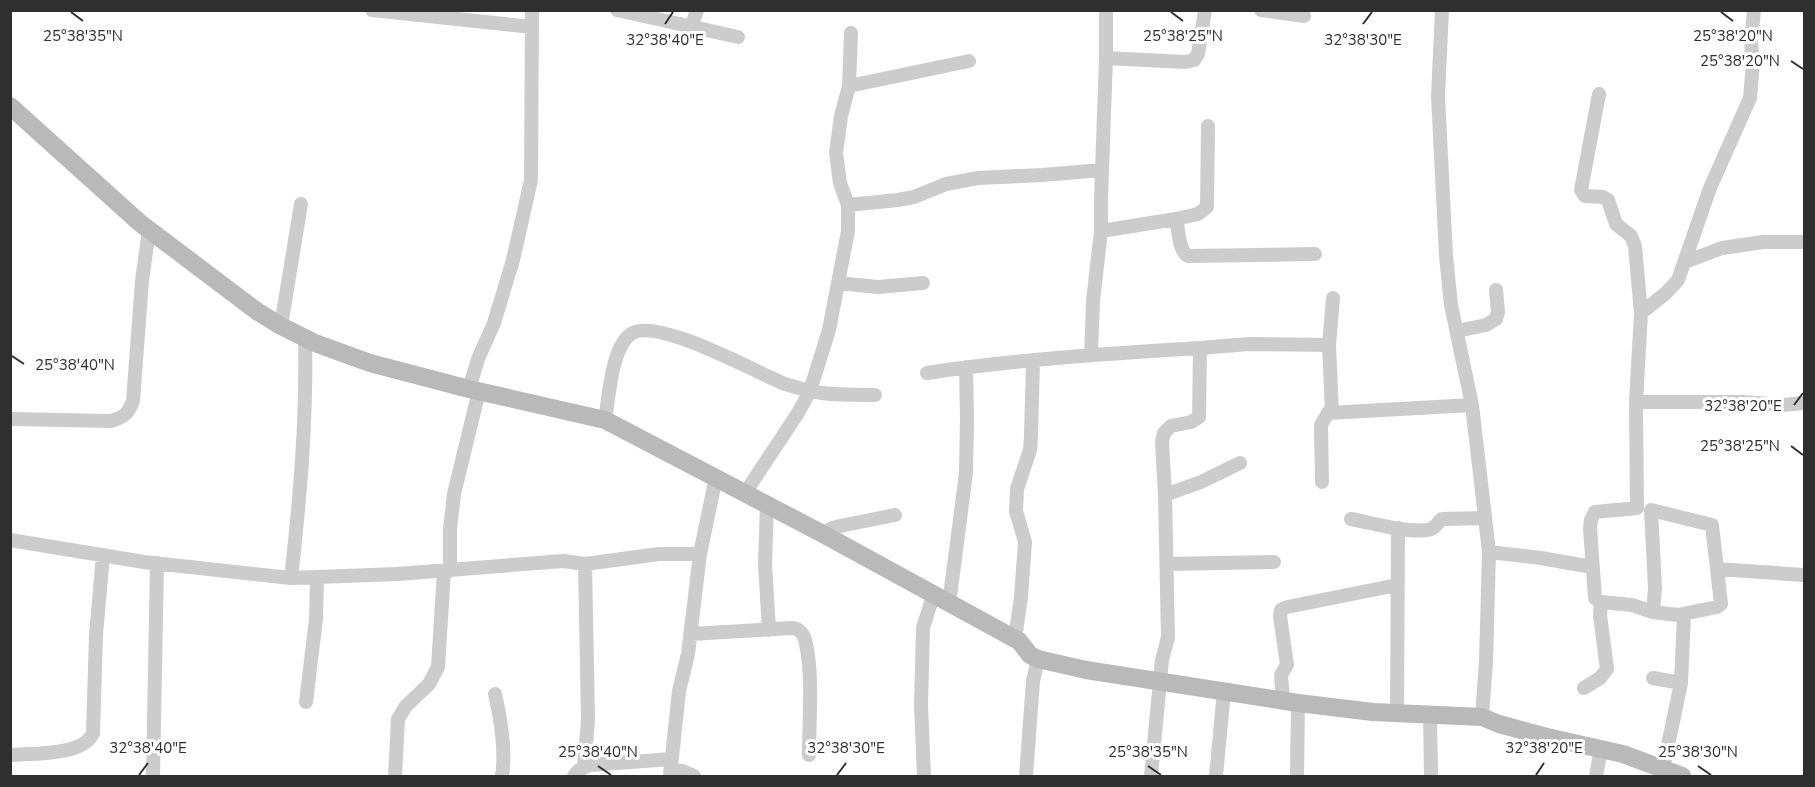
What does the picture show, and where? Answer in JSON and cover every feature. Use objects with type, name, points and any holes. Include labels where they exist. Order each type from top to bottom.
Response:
[{"type":"street","points":[[372,10],[532,27]]},
{"type":"street","points":[[395,777],[398,719],[406,706],[429,684],[438,667],[454,494],[478,358],[494,323],[513,260],[531,180],[532,10]]},
{"type":"street","points":[[617,10],[738,37]]},
{"type":"street","points":[[691,28],[697,10]]},
{"type":"street","points":[[1091,355],[1093,301],[1101,231],[1106,10]]},
{"type":"street","points":[[1106,58],[1185,62],[1194,60],[1198,54],[1205,10]]},
{"type":"street","points":[[1261,10],[1304,16]]},
{"type":"street","points":[[1442,10],[1438,96],[1443,221],[1451,305],[1472,405],[1488,552],[1486,661],[1482,717]]},
{"type":"street","points":[[1641,313],[1676,283],[1710,188],[1750,98],[1754,10]]},
{"type":"street","points":[[745,493],[810,391],[829,330],[846,244],[848,206],[840,183],[836,153],[841,116],[849,86],[851,33]]},
{"type":"street","points":[[849,86],[969,62]]},
{"type":"street","points":[[1599,94],[1581,190],[1585,196],[1603,197],[1608,200],[1616,224],[1633,239],[1635,246],[1641,313],[1636,402],[1637,508]]},
{"type":"street","points":[[10,106],[149,230],[258,312],[281,326],[305,338],[370,363],[605,420],[823,534],[1015,639],[1022,643],[1030,655],[1038,659],[1086,670],[1291,701],[1397,713],[1482,717],[1547,737],[1601,748],[1663,768],[1682,777]]},
{"type":"street","points":[[1101,231],[1176,219],[1198,214],[1208,207],[1208,126]]},
{"type":"street","points":[[848,206],[906,198],[946,184],[978,178],[1042,176],[1102,170]]},
{"type":"street","points":[[281,326],[301,204]]},
{"type":"street","points":[[1176,219],[1182,248],[1188,256],[1315,254]]},
{"type":"street","points":[[10,419],[111,421],[124,417],[130,410],[134,401],[142,281],[149,230]]},
{"type":"street","points":[[1685,262],[1722,248],[1763,242],[1803,242]]},
{"type":"street","points":[[838,283],[878,287],[923,284]]},
{"type":"street","points":[[1457,331],[1486,325],[1496,319],[1498,312],[1496,290]]},
{"type":"street","points":[[1332,412],[1329,345],[1333,298]]},
{"type":"street","points":[[605,420],[617,357],[626,339],[637,331],[686,340],[784,384],[810,391],[875,395]]},
{"type":"street","points":[[291,578],[305,420],[305,338]]},
{"type":"street","points":[[927,373],[1091,355],[1249,344],[1329,345]]},
{"type":"street","points":[[1151,777],[1162,656],[1168,637],[1162,442],[1164,433],[1171,426],[1191,422],[1199,417],[1200,348]]},
{"type":"street","points":[[1015,639],[1025,542],[1016,511],[1017,489],[1030,450],[1032,436],[1033,360]]},
{"type":"street","points":[[924,777],[921,705],[923,628],[941,600],[966,473],[966,367]]},
{"type":"street","points":[[1636,402],[1742,402],[1773,405],[1804,403]]},
{"type":"street","points":[[1322,482],[1321,426],[1325,416],[1332,412],[1472,405]]},
{"type":"street","points":[[1165,495],[1201,482],[1240,463]]},
{"type":"street","points":[[671,769],[679,691],[691,634],[700,554],[716,477]]},
{"type":"street","points":[[767,505],[765,564],[769,630]]},
{"type":"street","points":[[1637,508],[1651,510],[1712,525],[1721,604],[1717,607],[1683,615],[1653,612],[1632,604],[1600,602],[1594,597],[1590,528],[1593,514],[1603,510],[1637,508]]},
{"type":"street","points":[[1651,510],[1655,588],[1653,612]]},
{"type":"street","points":[[823,534],[832,528],[895,515]]},
{"type":"street","points":[[1351,519],[1428,531],[1442,519],[1485,518]]},
{"type":"street","points":[[1397,713],[1398,528]]},
{"type":"street","points":[[10,540],[157,563],[291,578],[447,571],[563,561],[585,564],[659,554],[700,554]]},
{"type":"street","points":[[1488,552],[1592,567]]},
{"type":"street","points":[[10,755],[72,749],[86,743],[91,738],[103,555]]},
{"type":"street","points":[[1167,564],[1274,562]]},
{"type":"street","points":[[153,777],[157,563]]},
{"type":"street","points":[[585,564],[588,720],[579,772],[612,762],[683,771],[694,777]]},
{"type":"street","points":[[1717,569],[1804,575]]},
{"type":"street","points":[[306,702],[316,619],[317,578]]},
{"type":"street","points":[[1297,777],[1291,701],[1281,675],[1287,665],[1281,610],[1397,585]]},
{"type":"street","points":[[1584,688],[1600,678],[1607,669],[1600,602]]},
{"type":"street","points":[[1663,768],[1681,683],[1683,615]]},
{"type":"street","points":[[691,634],[796,628],[802,633],[806,643],[809,677],[809,755]]},
{"type":"street","points":[[1026,777],[1033,681],[1038,659]]},
{"type":"street","points":[[1653,678],[1681,683]]},
{"type":"street","points":[[1216,777],[1224,691]]},
{"type":"street","points":[[495,694],[500,714],[502,777]]},
{"type":"street","points":[[1430,715],[1431,777]]},
{"type":"street","points":[[1596,777],[1601,748]]}]
